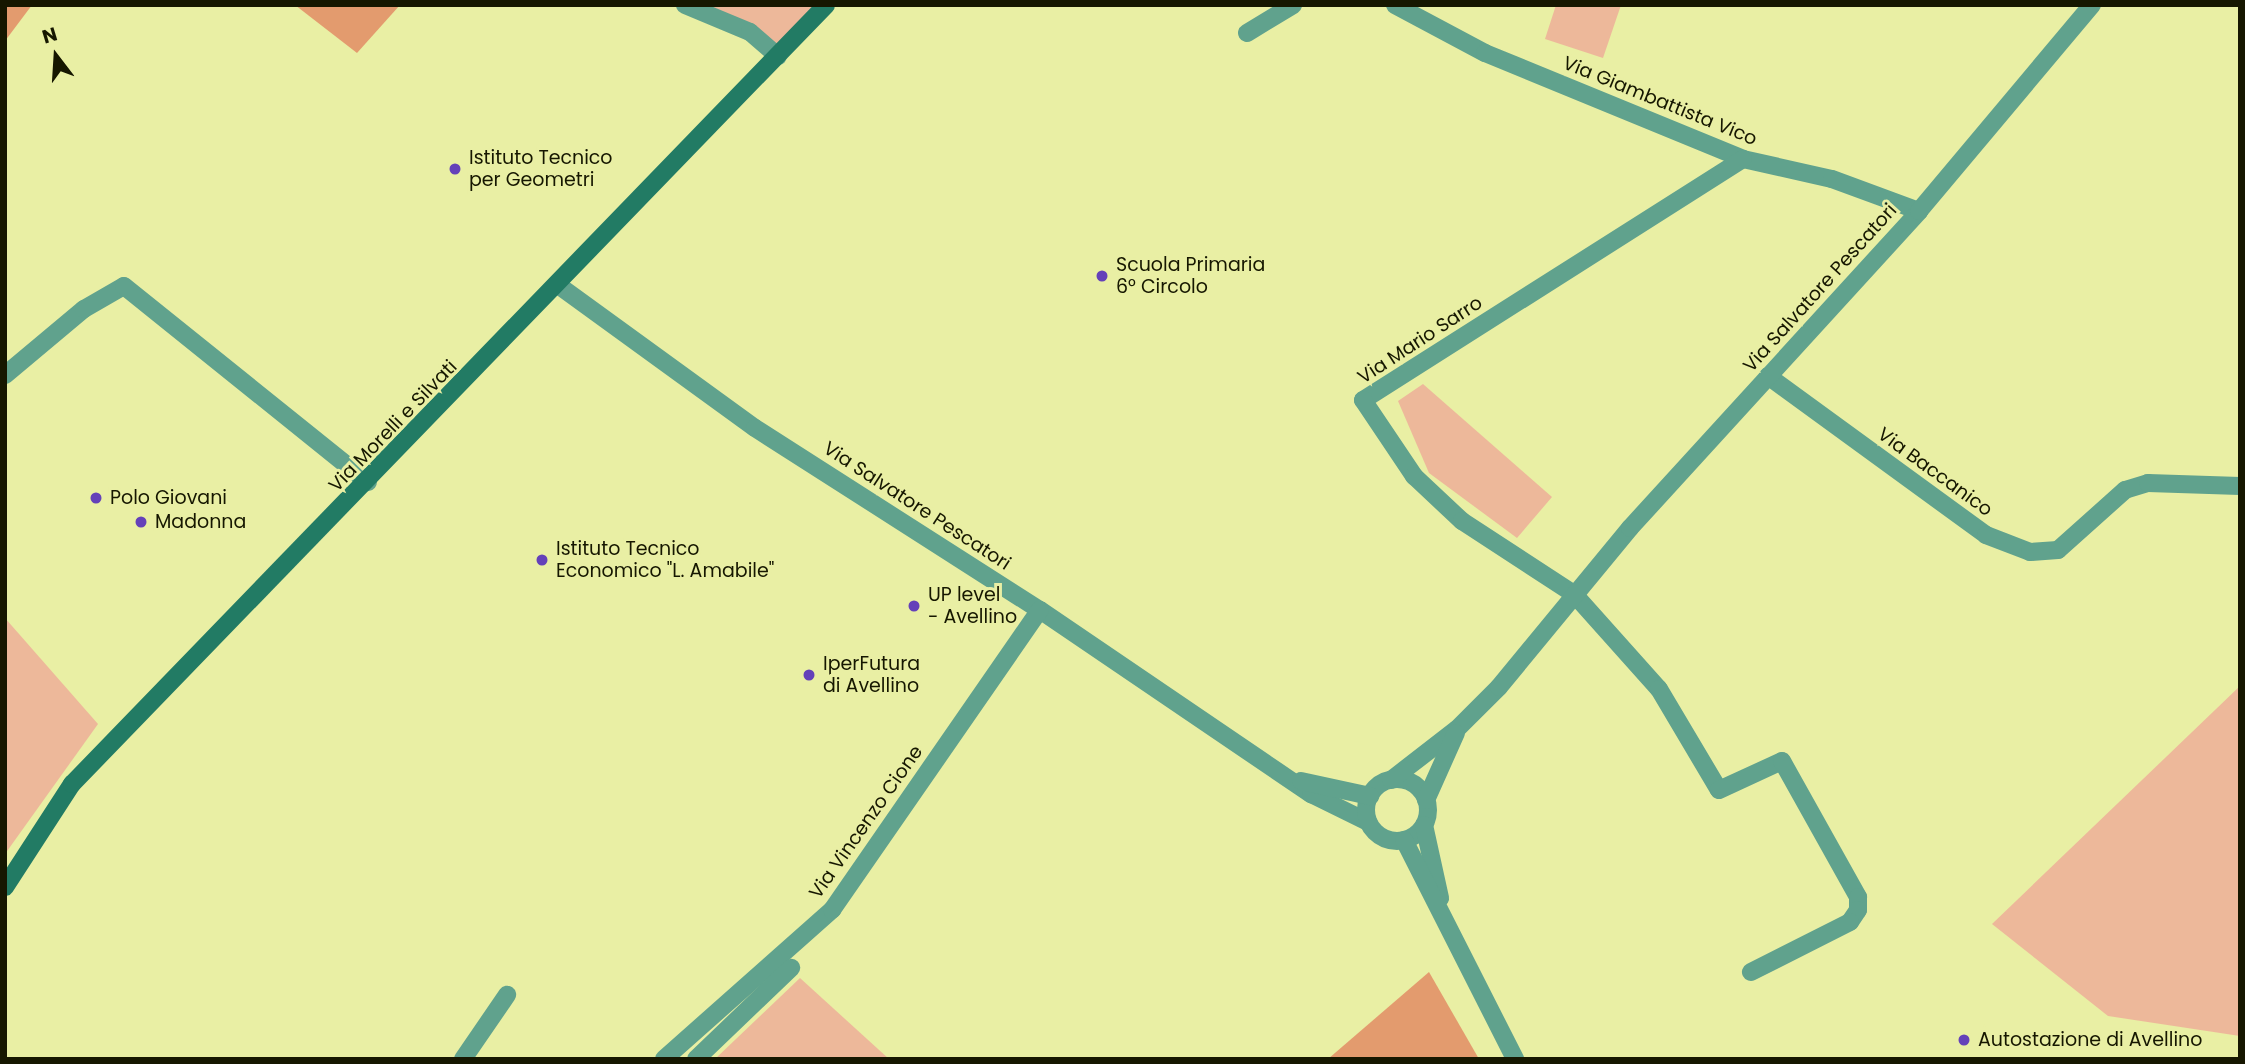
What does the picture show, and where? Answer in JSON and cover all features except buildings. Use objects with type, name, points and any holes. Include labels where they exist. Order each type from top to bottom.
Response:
[{"type":"main road","name":"Via Morelli e Silvati","points":[[5,887],[72,784],[368,482],[826,5]]},
{"type":"street","points":[[685,5],[750,32],[778,56]]},
{"type":"street","points":[[1247,33],[1293,5]]},
{"type":"street","name":"Via Giambattista Vico","points":[[1395,5],[1485,53],[1743,159],[1832,179],[1919,211]]},
{"type":"street","name":"Via Salvatore Pescatori","points":[[1391,780],[1457,729],[1499,687],[1574,594],[1919,211],[2092,5]]},
{"type":"street","name":"Via Mario Sarro","points":[[1574,594],[1462,521],[1414,476],[1363,400],[1743,159]]},
{"type":"street","name":"Via Salvatore Pescatori","points":[[558,285],[755,428],[1040,610],[1292,779],[1368,822]]},
{"type":"street","points":[[5,374],[84,309],[124,286],[368,482]]},
{"type":"street","name":"Via Baccanico","points":[[1768,376],[1986,535],[2030,552],[2058,550],[2125,489],[2148,482],[2240,486]]},
{"type":"street","points":[[1574,594],[1659,689],[1719,790],[1782,761],[1858,897],[1858,911],[1850,922],[1751,972]]},
{"type":"street","name":"Via Vincenzo Cione","points":[[664,1059],[832,910],[1040,610]]},
{"type":"street","name":"Via Salvatore Pescatori","points":[[1426,800],[1457,729]]},
{"type":"street","name":"Via Salvatore Pescatori","points":[[1292,779],[1370,796]]},
{"type":"street","points":[[1424,825],[1404,840],[1384,838],[1368,822],[1370,796],[1391,780],[1409,782],[1426,800],[1424,825],[1446,925]]},
{"type":"street","points":[[1404,840],[1515,1059]]},
{"type":"street","points":[[696,1059],[792,968]]},
{"type":"street","points":[[463,1059],[507,995]]},
{"type":"shaded area","points":[[5,5],[32,5],[5,41]]},
{"type":"shaded area","points":[[295,5],[400,5],[357,53]]},
{"type":"shaded area","points":[[685,5],[826,5],[778,56]]},
{"type":"shaded area","points":[[1556,5],[1621,5],[1603,58],[1545,39]]},
{"type":"shaded area","points":[[1423,384],[1552,497],[1517,538],[1429,473],[1398,401]]},
{"type":"shaded area","points":[[5,618],[98,724],[5,854]]},
{"type":"shaded area","points":[[2240,686],[2240,1036],[2108,1016],[1992,924]]},
{"type":"shaded area","points":[[1429,972],[1479,1059],[1328,1059]]},
{"type":"shaded area","points":[[800,978],[889,1059],[715,1059]]},
{"type":"place","name":"Istituto Tecnico per Geometri","points":[[455,169]]},
{"type":"place","name":"Scuola Primaria 6° Circolo","points":[[1102,276]]},
{"type":"place","name":"Polo Giovani","points":[[96,498]]},
{"type":"place","name":"Madonna","points":[[141,522]]},
{"type":"place","name":"Istituto Tecnico Economico \"L. Amabile\"","points":[[542,560]]},
{"type":"place","name":"UP level - Avellino","points":[[914,606]]},
{"type":"place","name":"IperFutura di Avellino","points":[[809,675]]},
{"type":"place","name":"Autostazione di Avellino","points":[[1964,1040]]}]
